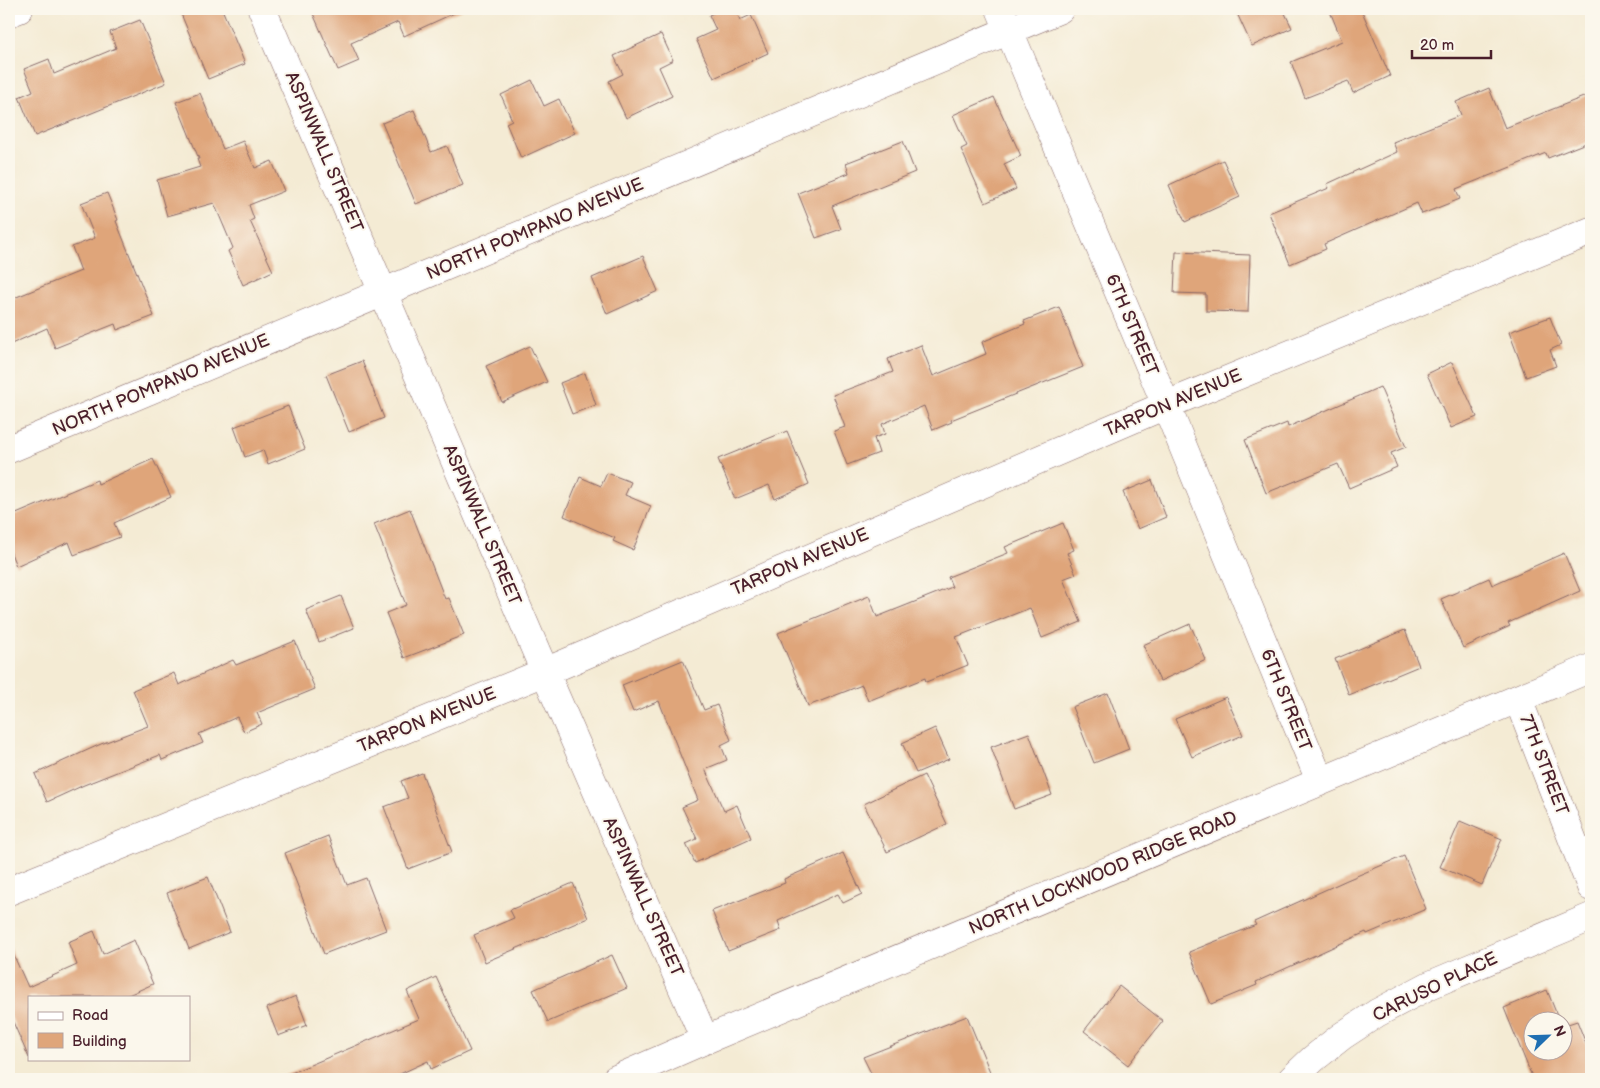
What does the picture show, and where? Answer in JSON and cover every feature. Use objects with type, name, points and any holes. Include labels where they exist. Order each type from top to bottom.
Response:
[{"type":"street","points":[[9,13],[19,9]]},
{"type":"street","name":"ASPINWALL STREET","points":[[262,9],[545,672],[705,1040]]},
{"type":"street","name":"NORTH POMPANO AVENUE","points":[[9,449],[384,292],[1004,19],[1060,9]]},
{"type":"street","name":"6TH STREET","points":[[1004,19],[1166,405],[1320,781]]},
{"type":"street","name":"TARPON AVENUE","points":[[9,892],[545,672],[1166,405],[1591,231]]},
{"type":"street","name":"NORTH LOCKWOOD RIDGE ROAD","points":[[616,1079],[1591,668]]},
{"type":"street","name":"7TH STREET","points":[[1518,699],[1591,887]]},
{"type":"street","name":"CARUSO PLACE","points":[[1292,1079],[1335,1041],[1377,1013],[1430,985],[1591,917]]},
{"type":"building","points":[[179,9],[222,9],[245,64],[208,79]]},
{"type":"building","points":[[311,9],[463,9],[404,36],[398,22],[351,43],[359,61],[338,70]]},
{"type":"building","points":[[722,9],[735,9],[740,20],[751,15],[768,53],[714,78],[696,39],[716,30],[709,15]]},
{"type":"building","points":[[1235,9],[1283,9],[1292,28],[1252,46]]},
{"type":"building","points":[[1329,9],[1361,9],[1390,76],[1353,93],[1348,81],[1305,98],[1291,62],[1342,41]]},
{"type":"building","points":[[140,20],[166,83],[35,136],[19,97],[33,91],[24,69],[49,59],[54,74],[116,48],[110,32]]},
{"type":"building","points":[[661,34],[673,60],[659,67],[672,96],[626,118],[609,81],[623,74],[614,56]]},
{"type":"building","points":[[532,80],[544,106],[559,99],[575,133],[521,158],[506,123],[512,120],[501,95]]},
{"type":"building","points":[[1489,88],[1505,128],[1591,94],[1591,141],[1548,158],[1546,153],[1456,189],[1460,199],[1422,214],[1417,203],[1324,244],[1326,249],[1290,264],[1269,213],[1329,188],[1327,184],[1397,152],[1393,142],[1461,115],[1456,102]]},
{"type":"building","points":[[200,93],[223,149],[243,141],[255,168],[272,161],[284,191],[249,205],[254,219],[250,221],[273,271],[243,285],[228,251],[233,248],[214,203],[167,216],[157,180],[200,167],[197,159],[199,159],[176,102]]},
{"type":"building","points":[[994,97],[1021,156],[1004,164],[1016,189],[985,203],[961,149],[967,146],[953,115]]},
{"type":"building","points":[[414,110],[431,152],[447,146],[463,185],[416,204],[382,123]]},
{"type":"building","points":[[903,141],[915,172],[832,206],[841,229],[816,238],[798,193],[849,173],[846,163]]},
{"type":"building","points":[[1223,160],[1240,197],[1185,222],[1169,185]]},
{"type":"building","points":[[107,193],[118,220],[116,221],[154,316],[117,330],[115,324],[55,348],[47,328],[9,345],[9,300],[81,271],[72,247],[95,238],[81,203]]},
{"type":"building","points":[[1176,252],[1250,255],[1248,312],[1206,311],[1206,294],[1174,293]]},
{"type":"building","points":[[643,256],[658,291],[607,314],[592,278]]},
{"type":"building","points":[[1059,307],[1083,367],[951,420],[952,422],[933,430],[924,406],[882,424],[885,434],[874,438],[879,453],[847,465],[834,431],[845,427],[833,395],[893,372],[888,359],[921,345],[933,376],[986,354],[982,342],[1025,324],[1024,321]]},
{"type":"building","points":[[1550,317],[1561,345],[1550,350],[1556,366],[1526,377],[1509,332]]},
{"type":"building","points":[[530,346],[547,382],[502,402],[486,366]]},
{"type":"building","points":[[362,361],[384,418],[349,432],[326,375]]},
{"type":"building","points":[[1452,362],[1477,417],[1451,428],[1427,374]]},
{"type":"building","points":[[585,373],[596,405],[572,414],[560,383]]},
{"type":"building","points":[[1380,387],[1406,447],[1391,453],[1397,467],[1349,488],[1338,464],[1266,493],[1245,440],[1287,423],[1288,427]]},
{"type":"building","points":[[288,406],[305,449],[268,464],[263,450],[245,457],[234,427]]},
{"type":"building","points":[[787,431],[809,484],[775,499],[769,485],[735,499],[718,459]]},
{"type":"building","points":[[153,459],[171,497],[114,523],[120,537],[74,555],[69,542],[16,566],[9,548],[9,517],[97,480],[98,484]]},
{"type":"building","points":[[607,473],[631,482],[625,495],[651,506],[633,550],[613,541],[615,538],[564,516],[580,477],[601,486]]},
{"type":"building","points":[[1152,480],[1166,517],[1138,529],[1123,492]]},
{"type":"building","points":[[410,509],[445,599],[449,598],[464,635],[404,658],[386,613],[406,605],[374,524]]},
{"type":"building","points":[[1063,523],[1074,550],[1067,553],[1076,574],[1063,579],[1081,622],[1042,638],[1030,608],[956,637],[968,665],[926,682],[925,678],[868,701],[862,685],[808,706],[778,633],[869,596],[877,617],[952,587],[948,577],[1008,553],[1005,547]]},
{"type":"building","points":[[1564,553],[1580,591],[1508,623],[1510,626],[1463,648],[1441,599],[1489,578],[1492,585]]},
{"type":"building","points":[[341,596],[354,628],[319,642],[306,610]]},
{"type":"building","points":[[1190,624],[1206,660],[1160,681],[1143,645]]},
{"type":"building","points":[[1405,630],[1419,666],[1349,695],[1335,659]]},
{"type":"building","points":[[295,641],[315,689],[257,713],[262,724],[244,732],[237,717],[199,734],[203,743],[162,760],[160,755],[47,802],[35,774],[101,744],[148,726],[133,690],[174,673],[179,685],[233,660],[236,665]]},
{"type":"building","points":[[683,660],[704,710],[717,705],[731,740],[721,745],[727,760],[705,769],[724,811],[737,805],[751,838],[695,863],[686,844],[697,839],[682,807],[698,800],[659,701],[633,712],[622,685]]},
{"type":"building","points":[[1108,693],[1129,749],[1094,763],[1072,707]]},
{"type":"building","points":[[1226,697],[1243,735],[1192,757],[1175,719]]},
{"type":"building","points":[[935,728],[949,759],[916,773],[902,743]]},
{"type":"building","points":[[1029,733],[1052,795],[1014,809],[991,747]]},
{"type":"building","points":[[422,773],[452,852],[408,869],[384,807],[408,798],[401,781]]},
{"type":"building","points":[[924,775],[947,824],[887,852],[864,804]]},
{"type":"building","points":[[1460,821],[1502,839],[1482,885],[1440,867]]},
{"type":"building","points":[[328,836],[347,885],[366,878],[386,930],[324,954],[285,853]]},
{"type":"building","points":[[843,853],[862,894],[843,903],[838,894],[778,921],[781,930],[728,951],[712,911],[785,883],[784,879]]},
{"type":"building","points":[[1404,856],[1426,909],[1367,934],[1366,932],[1256,982],[1257,985],[1211,1004],[1189,952],[1256,925],[1254,922]]},
{"type":"building","points":[[208,877],[230,932],[189,949],[167,893]]},
{"type":"building","points":[[573,883],[588,918],[485,962],[474,935],[514,918],[510,910]]},
{"type":"building","points":[[94,931],[103,954],[134,940],[153,984],[126,996],[28,996],[28,1056],[9,1013],[9,945],[28,987],[77,965],[68,942]]},
{"type":"building","points":[[612,955],[627,988],[548,1022],[533,990]]},
{"type":"building","points":[[436,977],[470,1051],[431,1069],[428,1061],[389,1079],[277,1079],[419,1019],[407,991]]},
{"type":"building","points":[[1119,986],[1163,1021],[1128,1065],[1084,1031]]},
{"type":"building","points":[[1547,990],[1555,1010],[1522,1010],[1522,1052],[1504,1008]]},
{"type":"building","points":[[296,996],[307,1025],[278,1036],[267,1008]]},
{"type":"building","points":[[967,1016],[993,1079],[874,1079],[863,1057]]},
{"type":"building","points":[[1577,1021],[1591,1056],[1591,1079],[1533,1079],[1525,1060],[1572,1060],[1572,1023]]}]
